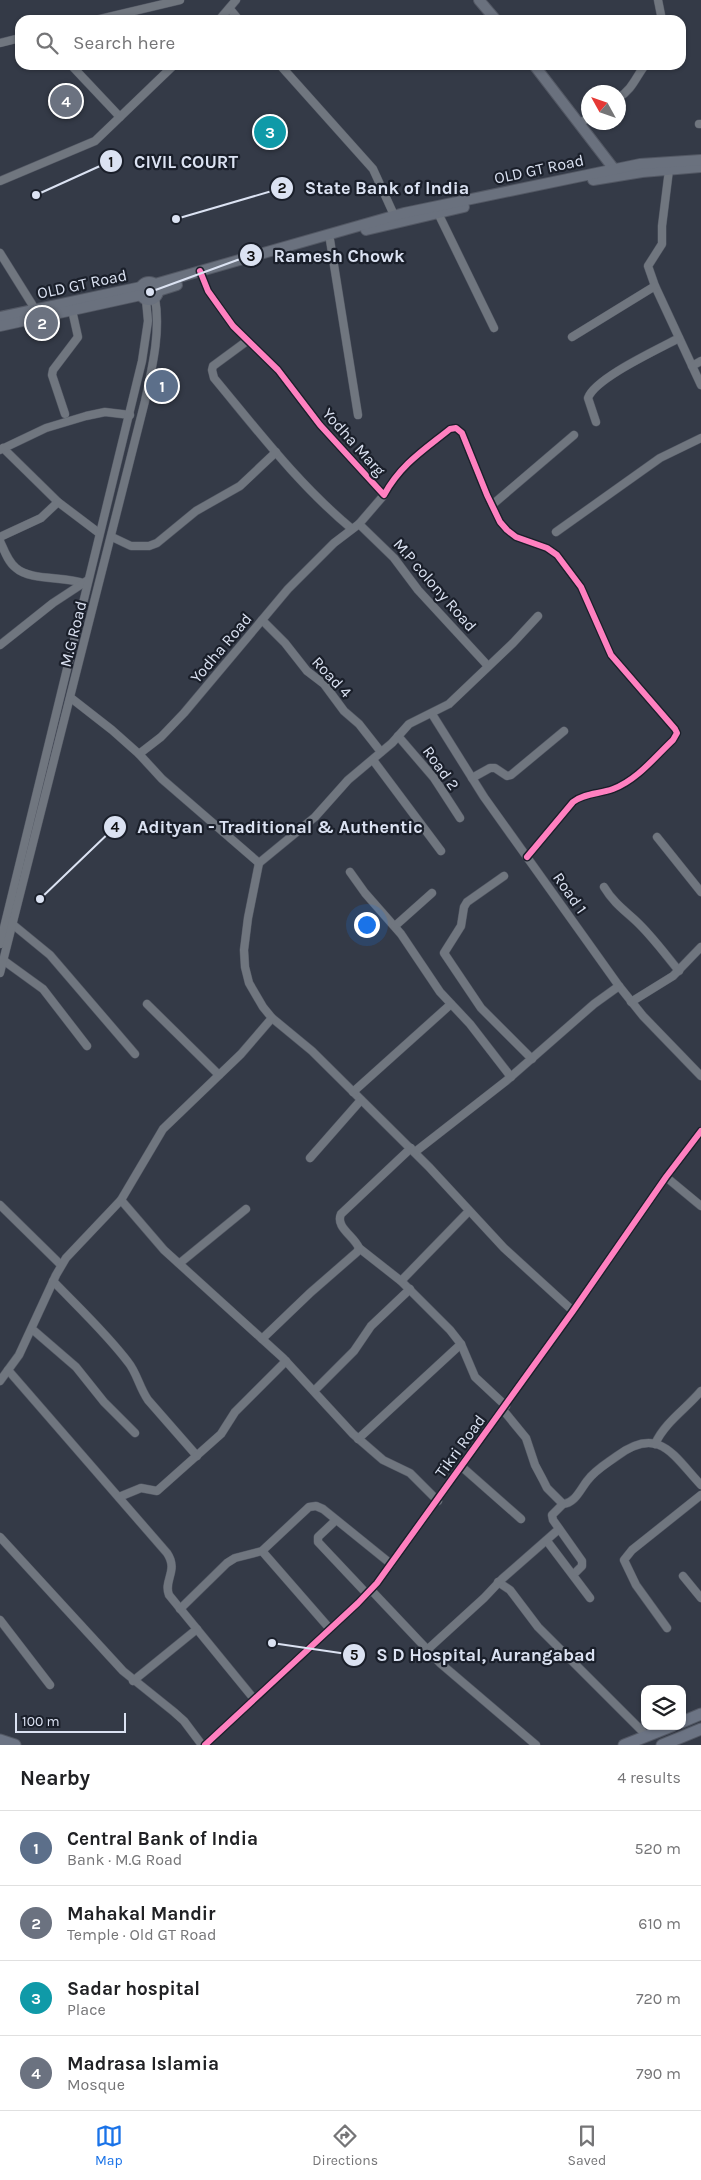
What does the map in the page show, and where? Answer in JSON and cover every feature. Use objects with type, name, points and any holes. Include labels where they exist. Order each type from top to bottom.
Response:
[{"type":"highway","points":[[686,1720],[701,1714]]},
{"type":"highway","points":[[662,1745],[701,1729]]},
{"type":"highway","points":[[624,1745],[662,1730]]},
{"type":"highway","points":[[0,1740],[15,1745]]},
{"type":"main road","points":[[479,0],[492,15]]},
{"type":"main road","points":[[538,70],[581,118]]},
{"type":"main road","points":[[589,130],[614,173]]},
{"type":"main road","name":"OLD GT Road","points":[[201,274],[438,213],[614,173],[640,164],[701,160]]},
{"type":"main road","name":"OLD GT Road","points":[[0,326],[150,293],[201,274],[394,215],[614,173],[701,167]]},
{"type":"main road","name":"OLD GT Road","points":[[0,317],[35,309],[150,293]]},
{"type":"street","points":[[117,15],[180,0]]},
{"type":"street","points":[[224,15],[236,0]]},
{"type":"street","points":[[658,0],[661,15]]},
{"type":"street","points":[[230,9],[235,15]]},
{"type":"street","points":[[0,43],[15,39]]},
{"type":"street","points":[[76,70],[120,117]]},
{"type":"street","points":[[0,181],[95,141],[169,70]]},
{"type":"street","points":[[284,70],[373,169],[394,215]]},
{"type":"street","points":[[626,93],[630,90],[642,70]]},
{"type":"street","points":[[669,170],[662,244],[648,266],[655,286],[701,385]]},
{"type":"street","points":[[438,213],[494,328]]},
{"type":"street","points":[[330,240],[358,415]]},
{"type":"street","points":[[0,252],[35,309]]},
{"type":"street","name":"Yodha Marg","points":[[201,274],[208,291],[246,341],[278,370],[320,425],[384,495],[391,482],[410,459],[450,429],[456,428],[462,433],[492,505],[507,530],[516,536],[547,548],[557,555],[581,587],[611,655],[672,723],[676,733],[665,748],[625,783],[613,790],[580,798],[573,802],[527,857]]},
{"type":"street","points":[[572,337],[655,286]]},
{"type":"street","name":"M.G Road","points":[[0,944],[86,581],[130,415],[146,341],[150,293]]},
{"type":"street","name":"M.G Road","points":[[0,973],[11,923],[112,537],[152,365],[157,327],[150,293]]},
{"type":"street","points":[[65,414],[52,376],[56,363],[78,337],[72,310]]},
{"type":"street","points":[[596,422],[588,398],[593,389],[616,372],[679,338]]},
{"type":"street","name":"M.P colony Road","points":[[246,341],[213,366],[213,374],[276,452],[322,504],[355,526],[394,558],[418,590],[488,666]]},
{"type":"street","points":[[692,366],[701,361]]},
{"type":"street","points":[[99,533],[58,502],[2,449],[46,428],[92,414],[105,412],[130,415]]},
{"type":"street","points":[[492,505],[574,435]]},
{"type":"street","points":[[556,532],[660,458],[701,438]]},
{"type":"street","points":[[112,537],[131,546],[149,546],[157,543],[196,511],[240,486],[276,452]]},
{"type":"street","name":"Yodha Road","points":[[139,754],[161,737],[184,713],[288,589],[316,560],[355,526],[384,495]]},
{"type":"street","points":[[0,537],[40,518],[58,502]]},
{"type":"street","points":[[0,541],[14,566],[20,571],[43,577],[86,581]]},
{"type":"street","points":[[0,645],[53,603],[86,581]]},
{"type":"street","points":[[538,616],[513,643],[449,704],[432,714],[417,719],[373,760],[348,780],[315,818],[259,863],[244,950],[245,967],[249,983],[272,1018],[312,1051],[413,1150],[504,1248],[574,1311]]},
{"type":"street","name":"Road 4","points":[[262,620],[285,643],[307,670],[324,684],[381,752]]},
{"type":"street","points":[[71,698],[112,730],[139,754],[162,779],[259,863]]},
{"type":"street","name":"Road 1","points":[[432,714],[472,778],[619,986],[631,1002],[701,1076]]},
{"type":"street","points":[[472,778],[490,768],[496,768],[507,776],[511,775],[564,731]]},
{"type":"street","name":"Road 2","points":[[398,736],[434,778],[460,818]]},
{"type":"street","points":[[373,760],[441,851]]},
{"type":"street","points":[[656,837],[701,892]]},
{"type":"street","points":[[350,872],[365,893],[395,926],[451,1004],[470,1024],[511,1077]]},
{"type":"street","points":[[504,876],[467,902],[464,907],[461,926],[444,954],[487,1015],[532,1059]]},
{"type":"street","points":[[604,888],[619,908],[635,920],[659,945],[679,971]]},
{"type":"street","points":[[395,926],[432,894]]},
{"type":"street","points":[[11,923],[50,955],[136,1054]]},
{"type":"street","points":[[631,1002],[679,971],[701,947]]},
{"type":"street","points":[[3,960],[43,989],[87,1046]]},
{"type":"street","points":[[563,1504],[547,1488],[535,1465],[526,1438],[504,1408],[475,1377],[461,1344],[410,1289],[359,1248],[357,1243],[340,1224],[339,1219],[341,1214],[413,1150],[511,1077],[594,1004],[619,986]]},
{"type":"street","points":[[147,1004],[219,1075]]},
{"type":"street","points":[[352,1092],[451,1004]]},
{"type":"street","points":[[0,1381],[19,1355],[61,1265],[121,1200],[163,1129],[241,1054],[272,1018]]},
{"type":"street","points":[[310,1158],[361,1100]]},
{"type":"street","name":"Tikri Road","points":[[203,1745],[369,1592],[438,1501],[574,1311],[666,1177],[701,1131]]},
{"type":"street","points":[[666,1177],[701,1206]]},
{"type":"street","points":[[121,1200],[164,1250],[180,1262],[286,1361],[358,1438],[383,1460],[410,1473],[438,1501]]},
{"type":"street","points":[[0,1205],[61,1265]]},
{"type":"street","points":[[180,1262],[246,1209]]},
{"type":"street","points":[[401,1281],[468,1211]]},
{"type":"street","points":[[262,1339],[359,1248]]},
{"type":"street","points":[[53,1281],[125,1358],[133,1369],[141,1390],[148,1400],[197,1456]]},
{"type":"street","points":[[314,1391],[354,1351],[371,1326],[410,1289]]},
{"type":"street","points":[[32,1329],[76,1367],[104,1402],[135,1433]]},
{"type":"street","points":[[358,1438],[461,1344]]},
{"type":"street","points":[[119,1497],[135,1489],[157,1491],[221,1434],[235,1412],[286,1361]]},
{"type":"street","points":[[8,1370],[171,1559],[172,1572],[167,1591],[254,1699]]},
{"type":"street","points":[[655,1444],[663,1429],[688,1407],[701,1391]]},
{"type":"street","points":[[573,1575],[582,1566],[582,1561],[559,1529],[552,1515],[563,1504],[572,1500],[592,1474],[627,1449],[640,1443],[655,1444],[670,1452],[701,1485]]},
{"type":"street","points":[[462,1467],[521,1520]]},
{"type":"street","points":[[667,1628],[636,1585],[624,1560],[632,1550],[701,1495]]},
{"type":"street","points":[[180,1609],[227,1563],[235,1558],[262,1551],[309,1506],[316,1506],[336,1520],[391,1564]]},
{"type":"street","points":[[336,1520],[318,1537],[318,1542],[427,1650],[536,1745]]},
{"type":"street","points":[[427,1650],[498,1582],[559,1529]]},
{"type":"street","points":[[0,1537],[133,1681],[174,1712],[203,1745]]},
{"type":"street","points":[[547,1541],[590,1598]]},
{"type":"street","points":[[262,1551],[330,1629]]},
{"type":"street","points":[[683,1576],[701,1598]]},
{"type":"street","points":[[498,1582],[510,1590],[538,1627],[648,1736]]},
{"type":"street","points":[[0,1620],[50,1686]]},
{"type":"street","points":[[133,1681],[197,1629]]},
{"type":"cycle path","points":[[200,271],[208,291],[233,326],[278,370],[320,425],[384,495],[405,466],[431,444],[450,429],[456,428],[462,433],[500,522],[516,537],[547,548],[557,555],[581,587],[611,655],[675,729],[677,733],[673,740],[630,780],[613,789],[582,797],[573,802],[527,857]]},
{"type":"cycle path","points":[[205,1745],[358,1603],[377,1583],[573,1311],[666,1177],[701,1131]]},
{"type":"place","name":"Madrasa Islamia","points":[[66,101]]},
{"type":"place","name":"Sadar hospital","points":[[270,132]]},
{"type":"place","name":"CIVIL COURT","points":[[36,195]]},
{"type":"place","name":"State Bank of India","points":[[176,219]]},
{"type":"place","name":"Ramesh Chowk","points":[[150,292]]},
{"type":"place","name":"Mahakal Mandir","points":[[42,323]]},
{"type":"place","name":"Central Bank of India","points":[[162,386]]},
{"type":"place","name":"Adityan - Traditional & Authentic","points":[[40,899]]},
{"type":"place","name":"S D Hospital, Aurangabad","points":[[272,1643]]}]
